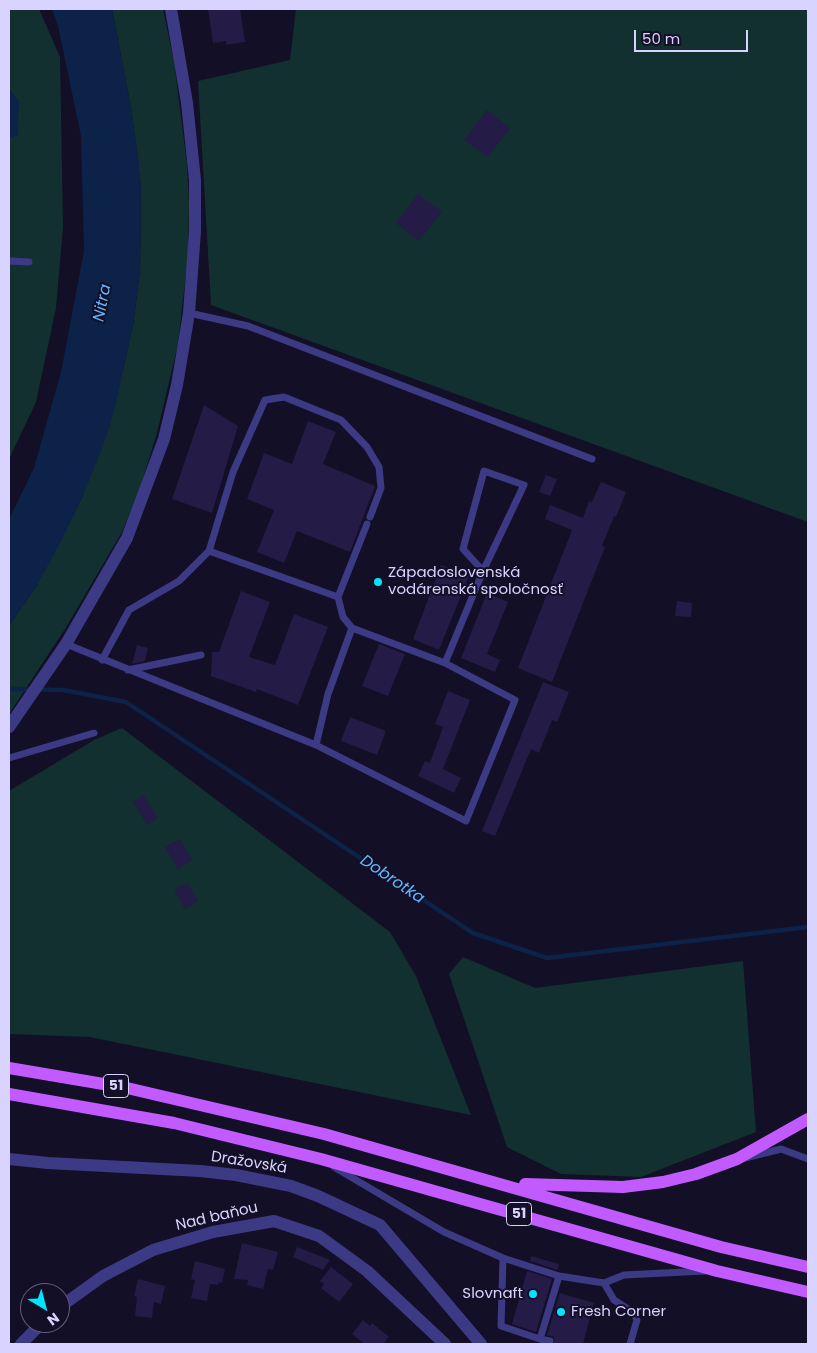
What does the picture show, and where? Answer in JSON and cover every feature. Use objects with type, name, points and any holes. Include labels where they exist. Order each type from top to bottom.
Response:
[{"type":"main road","name":"51","points":[[9,1068],[127,1088],[324,1134],[721,1247],[808,1267]]},
{"type":"main road","name":"51","points":[[9,1094],[174,1123],[321,1159],[717,1271],[808,1292]]},
{"type":"main road","points":[[504,1184],[593,1188],[642,1185],[696,1174],[737,1159],[808,1119]]},
{"type":"street","points":[[9,727],[66,644],[116,558],[139,509],[168,420],[177,385],[189,313],[195,231],[195,180],[188,103],[171,9]]},
{"type":"street","name":"Dražovská","points":[[9,1159],[227,1174],[266,1180],[318,1196],[380,1225],[482,1344]]},
{"type":"street","name":"Nad baňou","points":[[70,1300],[103,1276],[153,1250],[213,1232],[274,1221],[319,1236],[367,1271],[445,1344]]},
{"type":"street","points":[[21,1344],[32,1333]]},
{"type":"lane","points":[[9,261],[29,262]]},
{"type":"lane","points":[[189,313],[248,326],[592,459]]},
{"type":"lane","points":[[66,644],[102,660],[316,745],[466,821],[516,700],[445,663],[352,628],[343,618],[338,597],[381,488],[379,467],[367,448],[341,420],[284,397],[265,400],[233,472],[209,551],[179,581],[129,610],[102,660]]},
{"type":"lane","points":[[445,663],[483,571],[524,485],[484,471],[463,549],[483,571]]},
{"type":"lane","points":[[209,551],[338,597]]},
{"type":"lane","points":[[316,745],[328,694],[352,628]]},
{"type":"lane","points":[[128,670],[201,655]]},
{"type":"lane","points":[[9,758],[94,733]]},
{"type":"lane","points":[[737,1159],[754,1157],[781,1149],[808,1159]]},
{"type":"lane","points":[[321,1159],[444,1232],[503,1258],[558,1276],[604,1283],[624,1275],[717,1271]]},
{"type":"lane","points":[[503,1258],[501,1326],[550,1341]]},
{"type":"lane","points":[[540,1339],[558,1276]]},
{"type":"lane","points":[[604,1283],[614,1300],[634,1313],[637,1320],[630,1344]]},
{"type":"green space","points":[[9,9],[39,9],[60,57],[63,227],[56,308],[36,402],[9,459]]},
{"type":"green space","points":[[112,9],[163,9],[174,62],[187,164],[189,203],[188,255],[178,344],[157,433],[138,494],[122,532],[65,629],[9,714],[9,626],[37,585],[82,498],[123,370],[133,325],[140,271],[141,188],[131,107]]},
{"type":"green space","points":[[296,9],[808,9],[808,522],[211,305],[198,81],[290,60]]},
{"type":"green space","points":[[122,728],[390,932],[416,976],[471,1115],[90,1037],[9,1034],[9,791],[94,740]]},
{"type":"green space","points":[[463,957],[535,988],[743,961],[756,1132],[641,1177],[561,1174],[507,1147],[449,974]]},
{"type":"water","name":"Nitra","points":[[52,9],[112,9],[131,107],[138,156],[141,188],[140,272],[133,325],[114,412],[103,446],[82,498],[61,541],[37,585],[9,626],[9,519],[34,468],[61,372],[84,251],[81,136],[58,26]]},
{"type":"water","points":[[9,88],[19,101],[18,135],[9,138]]},
{"type":"building","points":[[208,9],[240,9],[245,42],[226,45],[226,41],[213,43]]},
{"type":"building","points":[[487,110],[510,128],[488,157],[464,140]]},
{"type":"building","points":[[418,194],[442,212],[419,241],[396,223]]},
{"type":"building","points":[[204,405],[238,426],[212,513],[172,499]]},
{"type":"building","points":[[308,421],[336,432],[323,464],[375,486],[350,552],[297,531],[284,563],[257,552],[274,510],[247,499],[264,453],[292,464]]},
{"type":"building","points":[[546,475],[557,479],[550,496],[539,492]]},
{"type":"building","points":[[601,482],[626,492],[602,546],[605,547],[552,682],[518,668],[572,530],[545,519],[550,505],[583,518],[589,501],[592,502]]},
{"type":"building","points":[[441,565],[469,576],[439,650],[413,639]]},
{"type":"building","points":[[241,591],[270,602],[249,657],[275,665],[294,614],[328,627],[298,705],[257,689],[256,692],[211,676],[212,652],[219,652]]},
{"type":"building","points":[[487,593],[508,602],[487,654],[500,660],[495,672],[461,658]]},
{"type":"building","points":[[677,601],[692,603],[691,617],[675,616]]},
{"type":"building","points":[[379,644],[405,654],[388,696],[362,686]]},
{"type":"building","points":[[137,645],[148,648],[145,661],[132,664]]},
{"type":"building","points":[[543,682],[569,692],[557,722],[552,720],[539,753],[531,749],[495,836],[482,831]]},
{"type":"building","points":[[448,691],[470,700],[443,769],[461,778],[454,793],[418,776],[425,761],[430,763],[443,727],[435,724]]},
{"type":"building","points":[[350,717],[386,731],[377,755],[341,741]]},
{"type":"building","points":[[144,795],[158,818],[147,825],[133,802]]},
{"type":"building","points":[[180,839],[192,860],[178,869],[165,847]]},
{"type":"building","points":[[187,883],[198,901],[185,909],[174,890]]},
{"type":"building","points":[[242,1243],[278,1252],[273,1270],[268,1269],[263,1289],[247,1285],[248,1280],[234,1279]]},
{"type":"building","points":[[297,1247],[330,1260],[323,1270],[293,1257]]},
{"type":"building","points":[[531,1256],[559,1264],[557,1270],[530,1261]]},
{"type":"building","points":[[195,1261],[225,1269],[222,1283],[219,1282],[218,1285],[210,1284],[207,1301],[191,1298],[195,1280],[191,1279]]},
{"type":"building","points":[[331,1267],[353,1284],[339,1302],[321,1288],[324,1284],[320,1281]]},
{"type":"building","points":[[527,1271],[552,1279],[536,1332],[512,1324]]},
{"type":"building","points":[[138,1279],[165,1286],[161,1304],[154,1302],[152,1318],[135,1316],[137,1297],[134,1296]]},
{"type":"building","points":[[560,1293],[594,1303],[583,1344],[554,1344],[554,1337],[547,1335]]},
{"type":"building","points":[[363,1320],[370,1326],[372,1323],[389,1337],[383,1344],[364,1344],[352,1334]]},
{"type":"waterway","name":"Dobrotka","points":[[9,689],[63,690],[126,702],[473,933],[547,958],[808,927]]},
{"type":"place","name":"Západoslovenská vodárenská spoločnosť","points":[[378,582]]},
{"type":"place","name":"Slovnaft","points":[[533,1294]]},
{"type":"place","name":"Fresh Corner","points":[[561,1312]]}]
